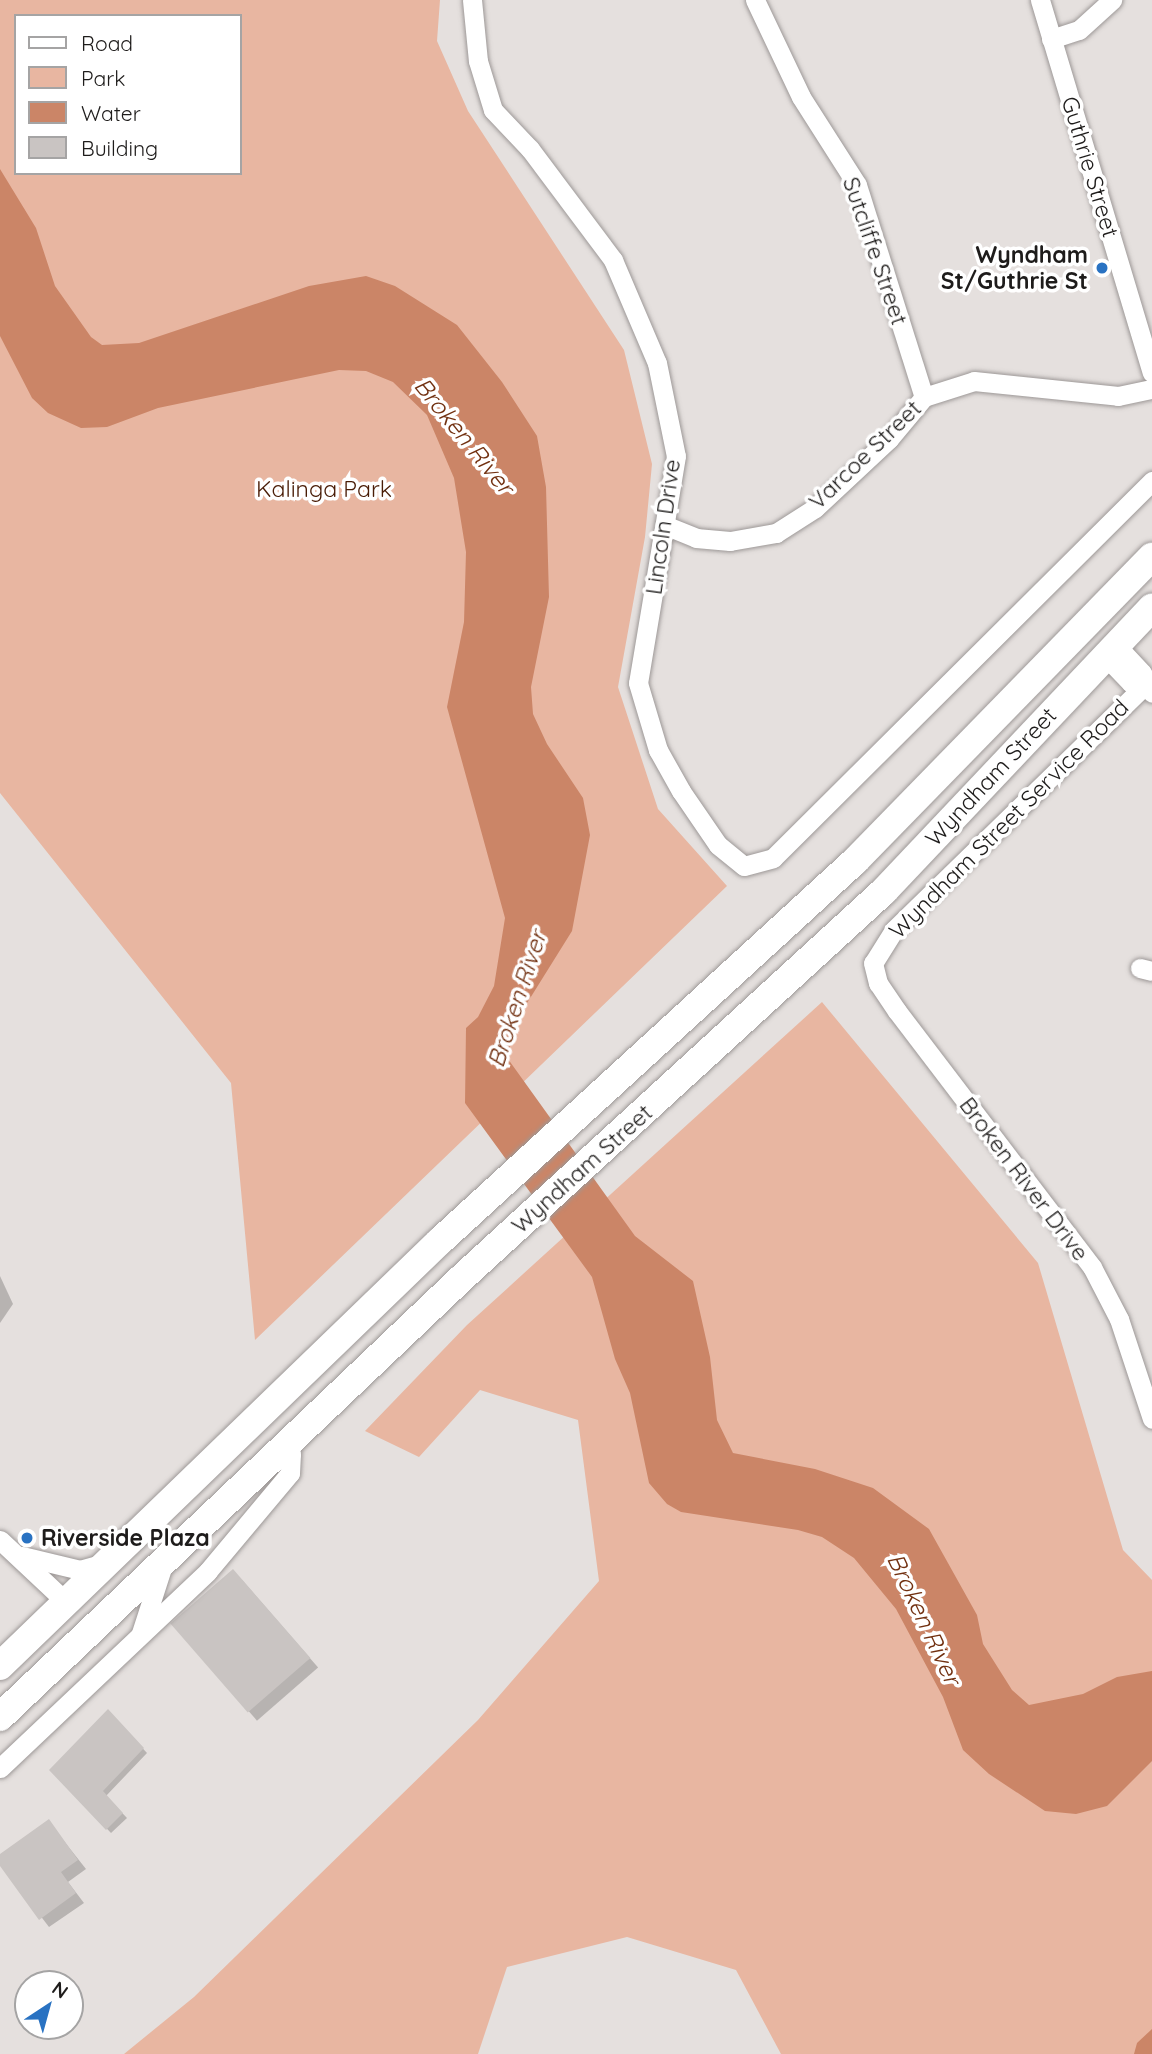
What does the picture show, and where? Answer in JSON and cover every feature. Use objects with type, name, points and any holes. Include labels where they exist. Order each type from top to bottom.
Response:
[{"type":"highway","name":"Wyndham Street","points":[[0,1666],[12,1643],[66,1602],[440,1241],[709,998],[855,861],[1084,623],[1152,557]]},
{"type":"highway","name":"Wyndham Street","points":[[0,1717],[125,1595],[465,1275],[736,1030],[884,891],[1152,609]]},
{"type":"highway","points":[[1084,623],[1111,651]]},
{"type":"highway","points":[[226,1447],[268,1437],[284,1445]]},
{"type":"highway","points":[[66,1602],[102,1602],[125,1595]]},
{"type":"street","name":"Lincoln Drive","points":[[471,0],[478,61],[493,110],[530,149],[613,260],[657,363],[676,456],[667,526],[638,683],[658,750],[681,791],[718,845],[744,866],[773,858],[1152,481]]},
{"type":"street","name":"Sutcliffe Street","points":[[755,0],[801,97],[857,185],[924,397]]},
{"type":"street","name":"Guthrie Street","points":[[1040,0],[1152,373]]},
{"type":"street","points":[[1051,38],[1079,30],[1112,0]]},
{"type":"street","name":"Varcoe Street","points":[[667,526],[696,538],[730,541],[776,533],[815,508],[890,439],[924,397],[974,381],[1118,396],[1152,389]]},
{"type":"street","points":[[1111,651],[1142,673],[1148,689]]},
{"type":"street","name":"Wyndham Street Service Road","points":[[876,954],[894,930],[1148,689]]},
{"type":"street","name":"Broken River Drive","points":[[876,954],[878,983],[1107,1292],[1152,1419]]},
{"type":"street","points":[[0,1768],[208,1571],[283,1485],[292,1462],[284,1445]]},
{"type":"street","points":[[0,1540],[21,1555],[66,1602]]},
{"type":"street","points":[[21,1555],[80,1570],[106,1563]]},
{"type":"street","points":[[140,1635],[165,1557]]},
{"type":"green space","name":"Kalinga Park","points":[[0,0],[440,0],[437,41],[468,111],[624,350],[652,464],[645,537],[618,687],[658,809],[727,886],[255,1340],[231,1083],[0,793]]},
{"type":"green space","points":[[822,1002],[1038,1263],[1123,1550],[1152,1580],[1152,2054],[781,2054],[736,1970],[627,1937],[507,1967],[478,2054],[124,2054],[194,1997],[478,1720],[599,1581],[578,1420],[480,1390],[419,1457],[365,1431],[467,1325]]},
{"type":"water","name":"Broken River","points":[[0,169],[36,228],[55,286],[91,337],[102,345],[139,343],[309,286],[366,276],[395,286],[457,325],[502,382],[537,436],[546,487],[549,597],[531,687],[533,714],[547,744],[583,798],[590,835],[572,931],[514,1024],[508,1059],[635,1236],[693,1281],[710,1357],[717,1420],[733,1453],[815,1469],[873,1488],[929,1529],[977,1615],[983,1644],[1012,1690],[1029,1705],[1083,1694],[1117,1677],[1152,1671],[1152,1761],[1107,1806],[1076,1814],[1045,1811],[989,1774],[963,1750],[943,1697],[896,1609],[854,1558],[822,1537],[798,1530],[681,1512],[667,1504],[649,1483],[630,1393],[615,1359],[592,1277],[465,1103],[466,1028],[478,1017],[494,986],[505,918],[447,707],[464,622],[466,552],[454,478],[427,415],[393,382],[366,371],[339,370],[158,408],[107,427],[81,428],[48,413],[32,398],[0,336]]},
{"type":"water","points":[[1152,2029],[1152,2054],[1134,2054],[1137,2043]]},
{"type":"building","points":[[233,1569],[310,1658],[248,1713],[170,1623]]},
{"type":"building","points":[[108,1709],[144,1748],[103,1791],[123,1813],[106,1830],[49,1770]]},
{"type":"building","points":[[49,1819],[78,1860],[61,1872],[76,1893],[39,1920],[0,1866],[0,1854]]},
{"type":"place","name":"Wyndham St/Guthrie St","points":[[1102,268]]},
{"type":"place","name":"Riverside Plaza","points":[[27,1538]]}]
